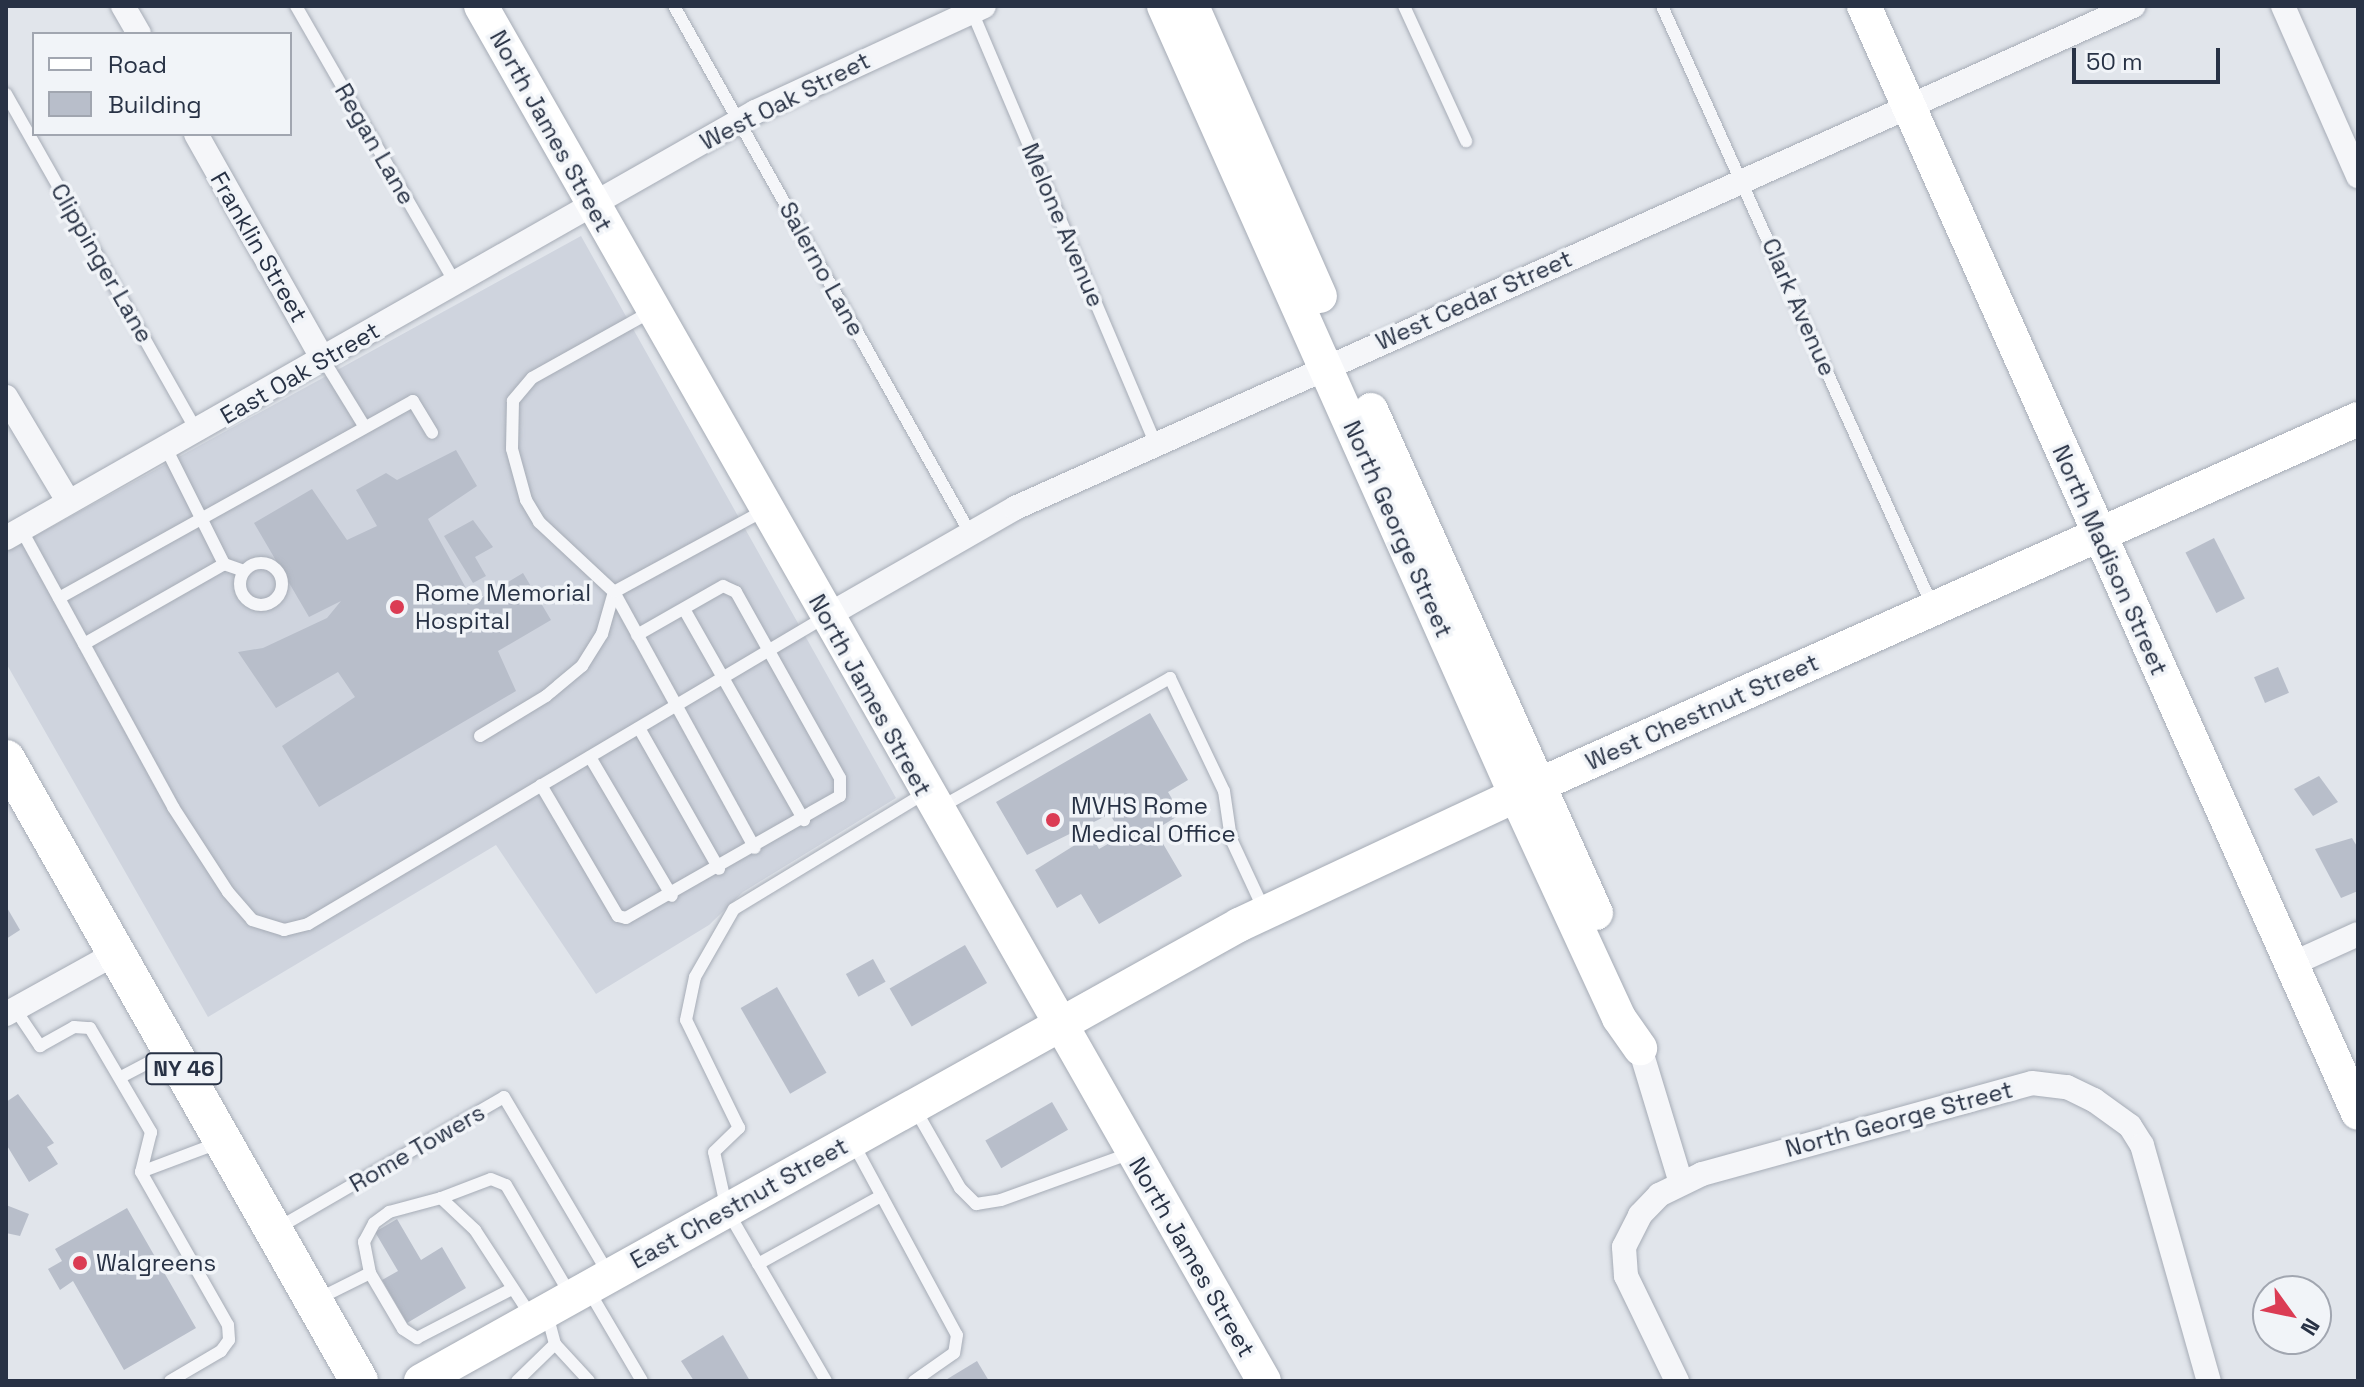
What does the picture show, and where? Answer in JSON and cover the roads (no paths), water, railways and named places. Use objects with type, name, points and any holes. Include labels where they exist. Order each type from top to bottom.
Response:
[{"type":"main road","name":"NY 46","points":[[6,759],[359,1381]]},
{"type":"street","points":[[123,6],[138,32]]},
{"type":"street","name":"North James Street","points":[[481,6],[1056,1024],[1264,1381]]},
{"type":"street","name":"North George Street","points":[[1164,6],[1337,362]]},
{"type":"street","name":"North George Street","points":[[1192,6],[1337,362],[1527,790],[1619,1018],[1640,1048],[1681,1183]]},
{"type":"street","name":"North Madison Street","points":[[1864,6],[2358,1113]]},
{"type":"street","name":"West Cedar Street","points":[[825,617],[969,531],[1337,362],[2133,6]]},
{"type":"street","points":[[2283,6],[2358,176]]},
{"type":"street","name":"West Oak Street","points":[[592,205],[739,121],[975,8]]},
{"type":"street","name":"Franklin Street","points":[[197,136],[323,359]]},
{"type":"street","name":"East Oak Street","points":[[13,533],[592,205]]},
{"type":"street","points":[[6,397],[68,501]]},
{"type":"street","name":"West Chestnut Street","points":[[1056,1024],[1265,912],[1527,790],[2358,419]]},
{"type":"street","points":[[2292,964],[2358,934]]},
{"type":"street","points":[[10,1011],[118,952]]},
{"type":"street","name":"East Chestnut Street","points":[[421,1381],[1056,1024]]},
{"type":"street","name":"North George Street","points":[[1677,1381],[1631,1290],[1624,1247],[1640,1215],[1681,1183],[2032,1083],[2067,1087],[2130,1126],[2142,1145],[2209,1381]]},
{"type":"lane","name":"Regan Lane","points":[[296,6],[455,283]]},
{"type":"lane","name":"Salerno Lane","points":[[674,6],[969,531]]},
{"type":"lane","points":[[1404,6],[1466,141]]},
{"type":"lane","name":"Clark Avenue","points":[[1662,6],[1933,609]]},
{"type":"lane","name":"Melone Avenue","points":[[975,8],[1156,444]]},
{"type":"lane","name":"Clippinger Lane","points":[[6,94],[197,431]]},
{"type":"lane","points":[[652,311],[532,378],[513,401],[512,449],[526,500],[572,557],[614,592],[755,848]]},
{"type":"lane","points":[[323,359],[364,426]]},
{"type":"lane","points":[[59,598],[413,401],[432,433]]},
{"type":"lane","points":[[166,448],[224,564],[244,571]]},
{"type":"lane","points":[[480,736],[546,696],[582,666],[602,634],[614,592],[765,510]]},
{"type":"lane","points":[[13,533],[59,598],[173,807],[240,911],[266,927],[284,930],[308,924],[825,617]]},
{"type":"lane","points":[[84,644],[224,564]]},
{"type":"lane","points":[[541,785],[618,916],[633,918],[831,804],[843,787],[770,650],[729,587],[637,635]]},
{"type":"lane","points":[[684,609],[725,676],[804,820]]},
{"type":"lane","points":[[826,1381],[727,1210],[714,1152],[739,1128],[686,1020],[695,977],[711,943],[746,900],[1170,678],[1224,791],[1224,817],[1235,852],[1265,912]]},
{"type":"lane","points":[[639,728],[719,869]]},
{"type":"lane","points":[[590,757],[672,896]]},
{"type":"lane","points":[[10,1011],[40,1046],[74,1027],[90,1028],[151,1132],[141,1172],[228,1325],[229,1340],[221,1351],[170,1381]]},
{"type":"lane","points":[[121,1077],[173,1050]]},
{"type":"lane","name":"Rome Towers","points":[[275,1229],[504,1097],[569,1298]]},
{"type":"lane","points":[[913,1105],[960,1188],[976,1204],[1131,1153]]},
{"type":"lane","points":[[141,1172],[224,1140]]},
{"type":"lane","points":[[851,1140],[957,1335],[954,1353],[914,1381]]},
{"type":"lane","points":[[569,1298],[512,1289],[417,1338],[403,1329],[370,1273],[364,1242],[374,1223],[389,1212],[441,1198],[491,1179],[506,1185],[569,1298],[642,1381]]},
{"type":"lane","points":[[758,1264],[881,1196]]},
{"type":"lane","points":[[441,1198],[475,1230],[512,1289]]},
{"type":"lane","points":[[315,1301],[370,1273]]},
{"type":"lane","points":[[517,1381],[555,1344],[569,1298]]},
{"type":"lane","points":[[555,1344],[589,1381]]},
{"type":"place","name":"Rome Memorial Hospital","points":[[397,607]]},
{"type":"place","name":"MVHS Rome Medical Office","points":[[1053,820]]},
{"type":"place","name":"Walgreens","points":[[80,1263]]}]
